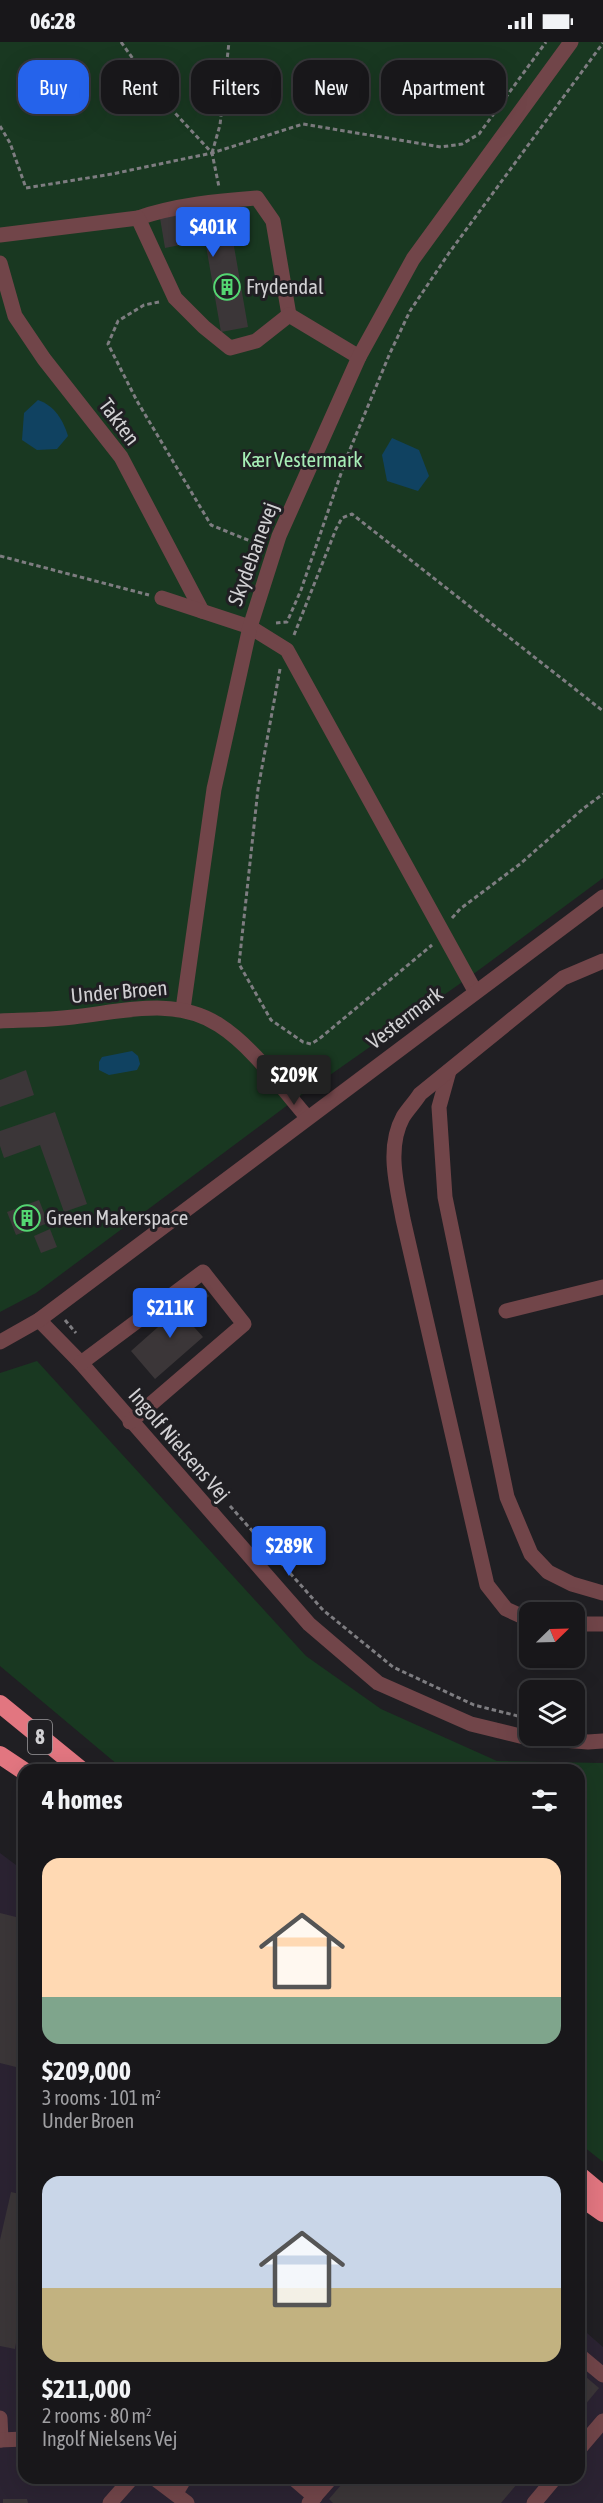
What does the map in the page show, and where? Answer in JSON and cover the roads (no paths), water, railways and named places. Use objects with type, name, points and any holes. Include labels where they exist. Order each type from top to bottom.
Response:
[{"type":"highway","name":"8","points":[[0,1704],[74,1764]]},
{"type":"highway","points":[[0,1755],[18,1767]]},
{"type":"highway","points":[[585,2180],[603,2195]]},
{"type":"highway","points":[[585,2200],[603,2213]]},
{"type":"street","name":"Skydebanevej","points":[[183,1009],[214,789],[249,627],[274,551],[359,357],[413,259],[572,42]]},
{"type":"street","points":[[0,235],[138,218],[155,212],[257,198],[273,221],[289,315],[359,357]]},
{"type":"street","points":[[138,218],[175,298],[204,327],[230,348],[256,341],[289,315]]},
{"type":"street","name":"Takten","points":[[0,262],[15,316],[44,359],[121,457],[202,611]]},
{"type":"street","points":[[162,598],[249,627],[287,650],[475,991]]},
{"type":"street","name":"Vestermark","points":[[0,1342],[39,1320],[603,897]]},
{"type":"street","points":[[519,1615],[506,1609],[487,1585],[403,1219],[394,1170],[395,1140],[403,1117],[420,1094],[563,978],[603,961]]},
{"type":"street","name":"Under Broen","points":[[0,1021],[70,1017],[147,1007],[183,1009],[218,1024],[240,1042],[307,1117]]},
{"type":"street","points":[[449,1071],[439,1107],[445,1197],[507,1497],[531,1554],[548,1572],[573,1584],[603,1593]]},
{"type":"street","points":[[87,1358],[203,1272],[244,1324],[130,1422]]},
{"type":"street","points":[[506,1311],[603,1287]]},
{"type":"street","name":"Ingolf Nielsens Vej","points":[[39,1320],[87,1358],[130,1422],[309,1624],[378,1683],[471,1724],[524,1737],[603,1741]]},
{"type":"street","points":[[585,1624],[603,1624]]},
{"type":"street","points":[[585,2360],[603,2376]]},
{"type":"street","points":[[0,2418],[1,2440],[18,2439]]},
{"type":"street","points":[[585,2443],[603,2421]]},
{"type":"street","points":[[110,2503],[127,2484]]},
{"type":"street","points":[[162,2484],[182,2498]]},
{"type":"street","points":[[297,2484],[312,2501],[326,2484]]},
{"type":"street","points":[[534,2503],[550,2484]]},
{"type":"water","points":[[38,400],[54,410],[66,430],[68,436],[57,449],[37,450],[22,440],[24,413]]},
{"type":"water","points":[[392,438],[419,450],[429,476],[418,491],[387,481],[382,455]]},
{"type":"water","points":[[132,1051],[138,1056],[140,1064],[137,1070],[109,1075],[99,1070],[102,1057]]},
{"type":"place","name":"Frydendal","points":[[227,287]]},
{"type":"place","name":"Green Makerspace","points":[[27,1218]]},
{"type":"park label","name":"Kær Vestermark","points":[[302,460]]}]
